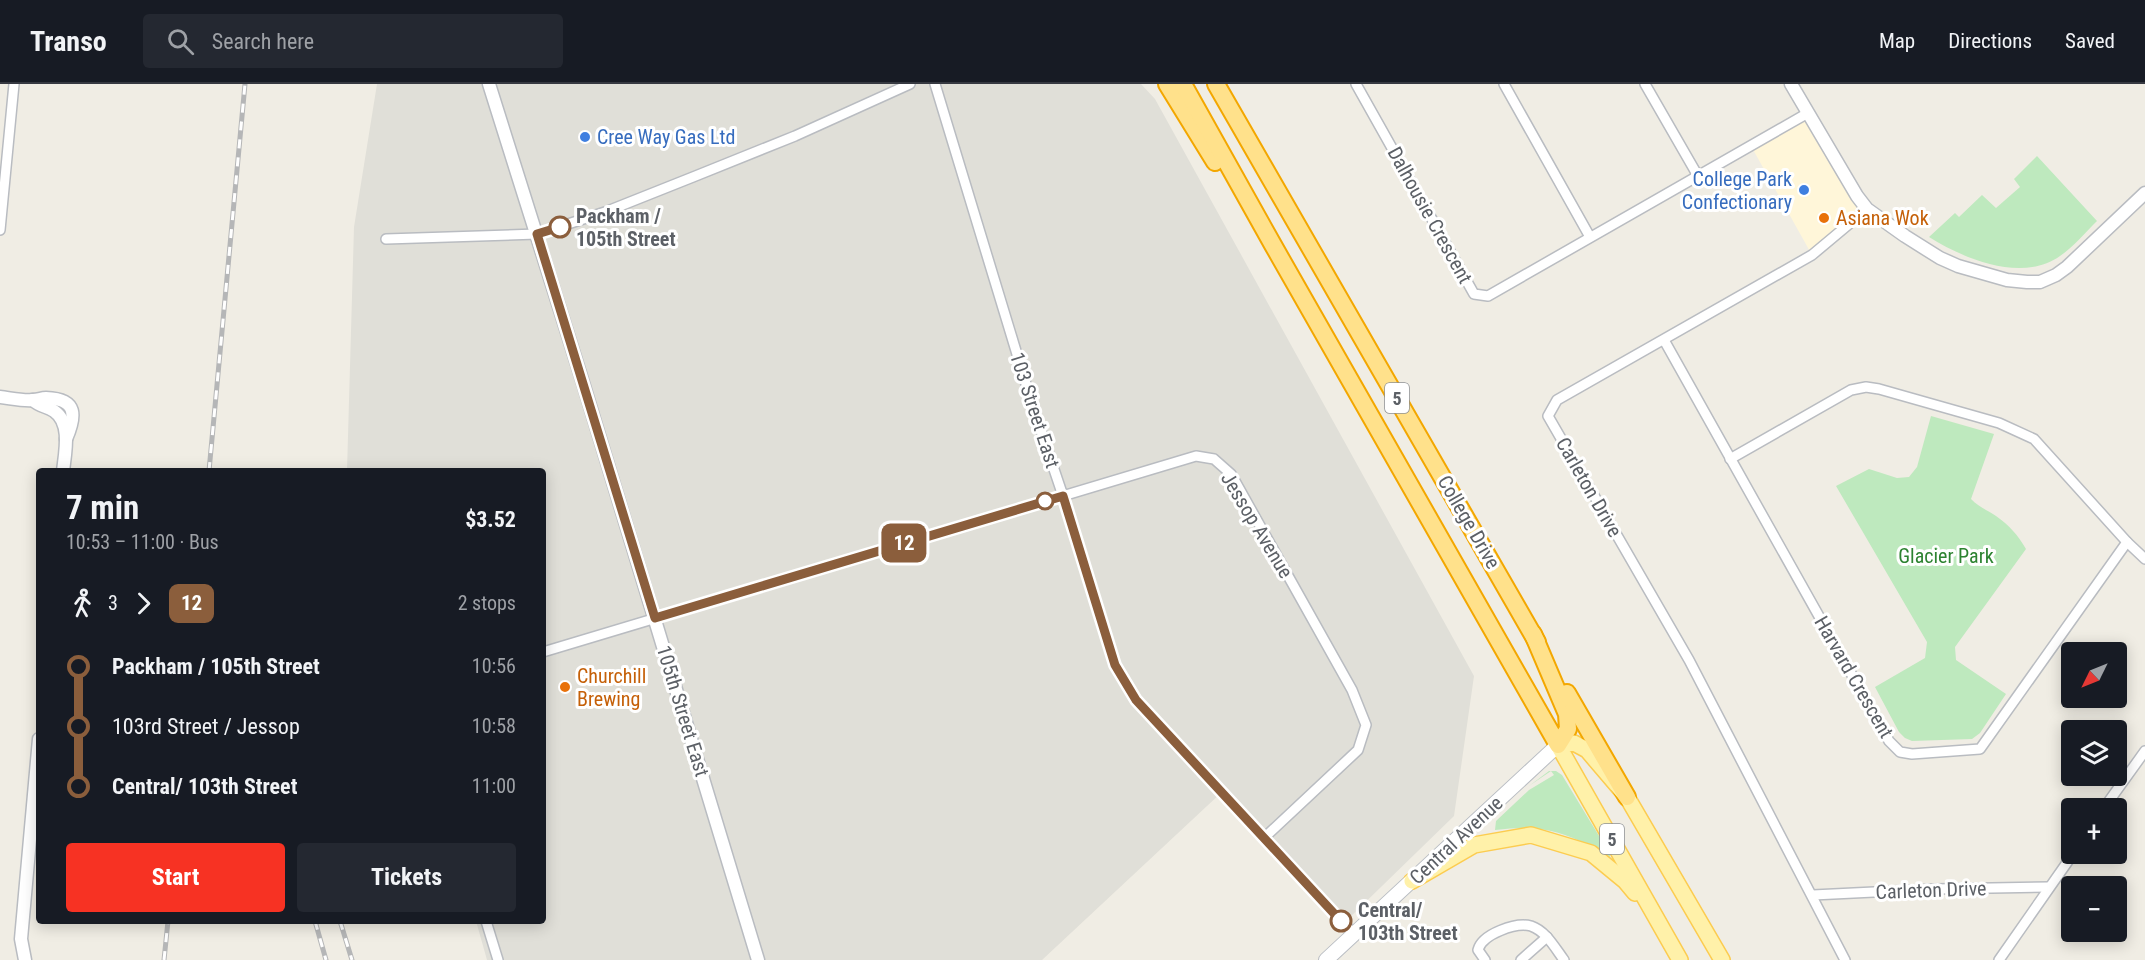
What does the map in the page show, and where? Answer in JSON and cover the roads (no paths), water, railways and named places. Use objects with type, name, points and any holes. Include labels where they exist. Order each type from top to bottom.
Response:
[{"type":"highway","points":[[1167,84],[1253,224],[1273,245]]},
{"type":"highway","name":"College Drive","points":[[1183,84],[1558,745]]},
{"type":"highway","name":"College Drive","points":[[1216,84],[1627,797]]},
{"type":"highway","points":[[1225,84],[1261,161]]},
{"type":"highway","points":[[1533,634],[1567,714],[1568,729],[1558,745]]},
{"type":"main road","points":[[1558,745],[1574,743],[1587,750],[1627,797]]},
{"type":"main road","name":"Central Avenue","points":[[1326,960],[1558,745]]},
{"type":"main road","name":"College Drive","points":[[1558,745],[1680,960]]},
{"type":"main road","name":"College Drive","points":[[1627,797],[1722,960]]},
{"type":"main road","points":[[1412,881],[1474,845],[1531,835],[1591,854],[1625,880],[1666,934]]},
{"type":"street","points":[[0,230],[5,126],[14,84]]},
{"type":"street","name":"105th Street East","points":[[489,84],[655,618],[758,960]]},
{"type":"street","points":[[386,239],[537,234],[605,212],[693,177],[910,84]]},
{"type":"street","name":"103 Street East","points":[[935,84],[1029,396],[1063,496],[1115,665],[1136,700],[1354,934]]},
{"type":"street","name":"Dalhousie Crescent","points":[[1356,84],[1474,294],[1488,296],[1808,113]]},
{"type":"street","points":[[1504,84],[1590,237]]},
{"type":"street","points":[[1645,84],[1698,176]]},
{"type":"street","points":[[1791,84],[1855,193],[1867,209],[1905,236],[1949,262],[2007,280],[2034,282],[2056,275],[2145,193]]},
{"type":"street","name":"Carleton Drive","points":[[1845,960],[1689,660],[1548,416],[1557,400],[1812,255],[1867,209]]},
{"type":"street","name":"Harvard Crescent","points":[[1664,340],[1889,741],[1900,752],[1922,753],[1980,749],[2127,542]]},
{"type":"street","points":[[1730,459],[1851,390],[1866,387],[1879,389],[1999,423],[2034,439],[2145,559]]},
{"type":"street","points":[[0,397],[33,400],[39,406],[55,411],[63,420],[66,439],[63,468]]},
{"type":"street","name":"Jessop Avenue","points":[[546,651],[1196,456],[1214,459],[1231,474],[1352,690],[1366,725],[1358,750],[1264,837]]},
{"type":"street","points":[[2111,798],[2145,751]]},
{"type":"street","points":[[25,960],[21,939],[36,772]]},
{"type":"street","points":[[2000,960],[2066,864]]},
{"type":"street","name":"Carleton Drive","points":[[1813,896],[1935,889],[2049,887]]},
{"type":"street","points":[[487,924],[498,960]]},
{"type":"street","points":[[1485,960],[1478,950],[1479,944],[1490,934],[1520,926],[1530,926],[1546,936],[1564,960]]},
{"type":"street","points":[[1521,960],[1546,936]]},
{"type":"railway","points":[[209,468],[245,84]]},
{"type":"railway","points":[[164,960],[168,924]]},
{"type":"railway","points":[[316,924],[326,960]]},
{"type":"railway","points":[[341,924],[352,960]]},
{"type":"place","name":"Cree Way Gas Ltd","points":[[585,137]]},
{"type":"place","name":"College Park Confectionary","points":[[1804,190]]},
{"type":"place","name":"Asiana Wok","points":[[1824,218]]},
{"type":"place","name":"Packham / 105th Street","points":[[560,227]]},
{"type":"place","name":"Churchill Brewing","points":[[565,687]]},
{"type":"place","name":"Central/ 103th Street","points":[[1341,921]]},
{"type":"park label","name":"Glacier Park","points":[[1946,556]]}]
